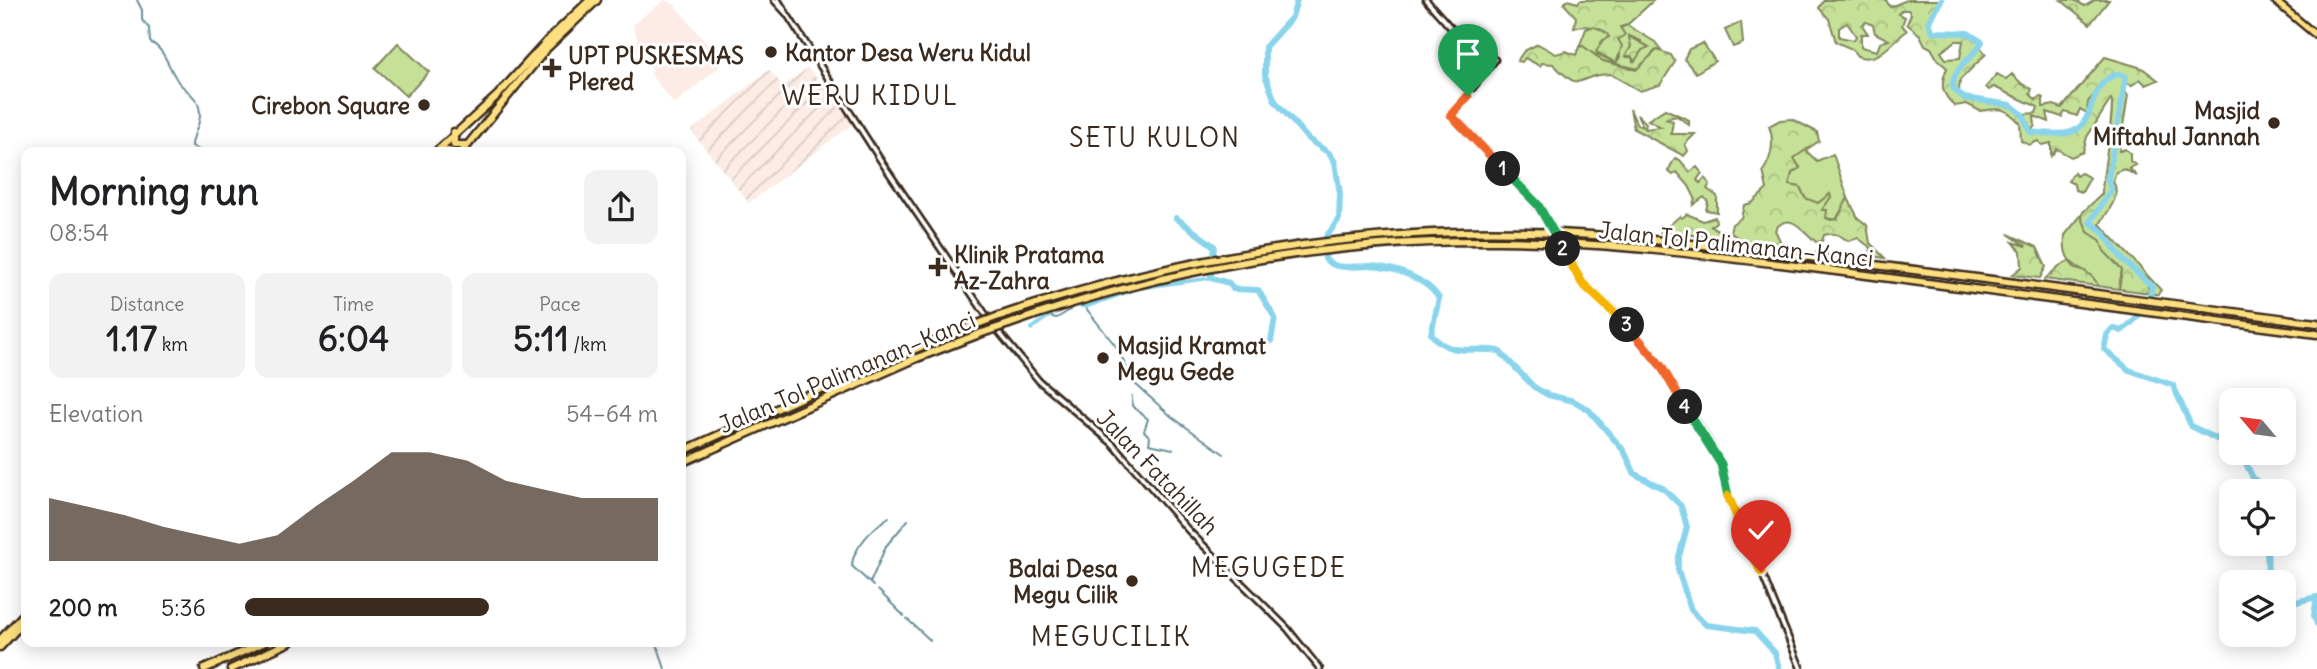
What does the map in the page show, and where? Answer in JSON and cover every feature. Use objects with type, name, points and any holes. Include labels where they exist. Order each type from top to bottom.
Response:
[{"type":"highway","points":[[441,147],[454,132],[498,95],[548,40],[590,0]]},
{"type":"highway","points":[[454,132],[454,145],[469,145],[547,48],[597,0]]},
{"type":"highway","name":"Jalan Tol Palimanan–Kanci","points":[[686,450],[856,373],[975,325],[1075,291],[1223,257],[1314,243],[1417,233],[1577,234],[1871,264],[2317,323]]},
{"type":"highway","name":"Jalan Tol Palimanan–Kanci","points":[[686,461],[917,358],[1009,324],[1127,288],[1222,267],[1341,249],[1499,241],[1674,251],[2317,334]]},
{"type":"highway","points":[[0,640],[21,617]]},
{"type":"highway","points":[[0,646],[21,623]]},
{"type":"highway","points":[[204,669],[254,647]]},
{"type":"highway","points":[[230,669],[279,647]]},
{"type":"main road","points":[[2274,0],[2317,36]]},
{"type":"street","points":[[776,0],[986,315]]},
{"type":"street","points":[[1426,0],[1457,33],[1495,60],[1451,115],[1522,186],[1546,219],[1582,283],[1621,317],[1661,366],[1710,443],[1721,464],[1731,506],[1757,561],[1801,669]]},
{"type":"street","name":"Jalan Fatahillah","points":[[998,331],[1041,383],[1113,443],[1189,531],[1287,628],[1320,669]]},
{"type":"shaded area","points":[[665,0],[674,4],[723,64],[674,104],[650,74],[653,71],[637,54],[637,37],[633,24]]},
{"type":"shaded area","points":[[808,68],[821,83],[828,77],[854,123],[749,203],[691,131],[769,70],[783,86]]},
{"type":"green space","points":[[1567,0],[1578,3],[1580,0],[1654,0],[1627,25],[1620,27],[1625,35],[1618,39],[1622,46],[1616,63],[1596,52],[1602,41],[1609,37],[1606,33],[1593,27],[1574,28],[1576,17],[1564,4]]},
{"type":"green space","points":[[1824,0],[1886,0],[1890,7],[1907,0],[1939,0],[1928,22],[1933,33],[1967,34],[1980,42],[1957,69],[1952,88],[1963,99],[2011,107],[2022,116],[2030,133],[2064,135],[2077,130],[2089,115],[2101,86],[2118,75],[2125,78],[2106,178],[2110,191],[2089,222],[2102,233],[2122,261],[2146,280],[2150,293],[2119,289],[2122,270],[2104,251],[2100,240],[2088,232],[2082,218],[2083,212],[2102,194],[2112,115],[2111,99],[2087,137],[2083,152],[2071,157],[2057,149],[2051,156],[2051,143],[2042,145],[2038,141],[2029,145],[2021,141],[2020,123],[2006,111],[1980,111],[1967,104],[1955,106],[1950,102],[1943,88],[1947,68],[1931,48],[1925,45],[1920,35],[1907,24],[1911,14],[1908,10],[1902,10],[1898,14],[1905,17],[1902,25],[1907,31],[1878,55],[1865,58],[1857,56],[1852,49],[1836,42],[1829,19],[1819,8]],"holes":[[[1866,22],[1873,25],[1875,33],[1889,40],[1880,43],[1877,51],[1861,47],[1861,34],[1868,34],[1862,25]],[[1847,23],[1856,36],[1854,40],[1839,37],[1839,28]],[[1956,41],[1963,41],[1960,58],[1946,59],[1941,52]]]},
{"type":"green space","points":[[2061,0],[2074,0],[2085,6],[2095,0],[2109,0],[2090,24]]},
{"type":"green space","points":[[1741,22],[1743,43],[1733,47],[1725,30]]},
{"type":"green space","points":[[1627,25],[1655,42],[1662,51],[1655,51],[1639,69],[1603,61],[1583,46],[1579,47],[1586,29],[1594,26],[1609,37],[1602,41],[1597,54],[1616,63],[1620,57],[1618,39],[1624,36],[1620,28]],"holes":[[[1629,36],[1641,41],[1642,50],[1633,61],[1632,57],[1627,57],[1631,46]]]},
{"type":"green space","points":[[1629,36],[1649,47],[1642,50],[1635,61],[1631,56],[1625,56],[1631,47]]},
{"type":"green space","points":[[398,43],[429,72],[406,96],[375,68]]},
{"type":"green space","points":[[1703,43],[1715,61],[1696,73],[1684,59],[1689,49]]},
{"type":"green space","points":[[1538,44],[1556,54],[1566,51],[1576,55],[1579,47],[1583,46],[1603,61],[1636,70],[1657,50],[1671,55],[1675,62],[1660,85],[1640,91],[1610,74],[1575,81],[1553,64],[1542,63],[1540,66],[1525,58],[1522,62],[1517,61],[1524,51]]},
{"type":"green space","points":[[1980,47],[1986,54],[1960,80],[1959,91],[1954,87],[1956,75]]},
{"type":"green space","points":[[2105,57],[2142,68],[2158,80],[2146,85],[2140,79],[2132,85],[2127,83],[2127,76],[2112,74],[2088,102],[2087,113],[2080,109],[2077,116],[2065,112],[2062,117],[2047,112],[2049,122],[2034,116],[2035,126],[2031,130],[2028,130],[2024,114],[2036,113],[2038,107],[1994,87],[1989,90],[1986,87],[1997,74],[2006,79],[2012,74],[2032,89],[2030,94],[2036,100],[2040,96],[2043,98],[2043,107],[2054,105],[2062,108]]},
{"type":"green space","points":[[2125,91],[2128,95],[2119,151],[2125,149],[2130,153],[2130,161],[2136,165],[2129,168],[2137,176],[2124,169],[2116,172],[2113,181],[2115,198],[2100,224],[2161,290],[2158,294],[2152,294],[2153,286],[2148,279],[2124,260],[2104,231],[2091,222],[2113,190],[2109,178]]},
{"type":"green space","points":[[1630,109],[1637,125],[1643,127],[1637,114],[1646,123],[1645,129],[1661,127],[1648,120],[1665,109],[1689,120],[1689,125],[1677,116],[1665,119],[1673,121],[1671,134],[1695,134],[1685,144],[1688,151],[1684,156],[1634,129]]},
{"type":"green space","points":[[1792,119],[1817,132],[1819,141],[1794,158],[1800,168],[1792,173],[1789,185],[1800,187],[1805,198],[1818,203],[1830,194],[1831,197],[1822,210],[1827,210],[1826,218],[1831,220],[1837,219],[1848,198],[1858,218],[1867,225],[1870,243],[1885,258],[1870,256],[1871,248],[1858,238],[1849,241],[1828,234],[1824,235],[1822,241],[1816,242],[1791,222],[1780,224],[1775,230],[1782,245],[1741,240],[1730,232],[1732,224],[1741,218],[1744,205],[1752,203],[1767,189],[1763,171],[1772,148],[1769,126],[1780,120]]},
{"type":"green space","points":[[1804,149],[1817,161],[1833,154],[1848,198],[1836,220],[1826,218],[1822,210],[1830,194],[1817,204],[1805,198],[1800,187],[1789,185],[1792,173],[1800,167],[1793,159]]},
{"type":"green space","points":[[1675,158],[1690,172],[1697,167],[1702,173],[1697,180],[1700,183],[1705,178],[1710,184],[1707,189],[1717,196],[1717,212],[1706,210],[1708,202],[1704,197],[1693,205],[1695,198],[1689,186],[1677,172],[1673,175],[1668,171]]},
{"type":"green space","points":[[2074,172],[2076,176],[2081,173],[2090,178],[2082,192],[2075,190],[2074,184],[2068,181]]},
{"type":"green space","points":[[2083,213],[2086,227],[2098,238],[2122,270],[2119,289],[2098,286],[2088,273],[2071,262],[2067,256],[2065,235]]},
{"type":"green space","points":[[1687,214],[1703,221],[1715,217],[1716,222],[1711,226],[1723,233],[1725,238],[1661,232],[1680,216],[1682,218]]},
{"type":"green space","points":[[2008,234],[2037,247],[2046,267],[2040,278],[2012,275],[2022,267],[2021,251],[2013,242],[2026,246]]},
{"type":"green space","points":[[2069,261],[2075,268],[2089,274],[2098,286],[2045,279]]},
{"type":"waterway","points":[[137,0],[142,10],[142,20],[149,28],[150,42],[164,55],[176,79],[194,97],[200,109],[200,119],[193,138],[194,147]]},
{"type":"waterway","points":[[1297,0],[1292,17],[1265,47],[1265,75],[1275,101],[1308,139],[1329,153],[1335,162],[1340,194],[1339,219],[1326,237],[1325,259],[1341,267],[1372,266],[1390,269],[1418,280],[1439,298],[1431,334],[1438,341],[1454,349],[1499,351],[1534,387],[1548,395],[1574,401],[1589,410],[1624,451],[1635,474],[1664,489],[1681,506],[1687,527],[1678,570],[1691,610],[1706,625],[1755,631],[1775,653],[1779,669]]},
{"type":"waterway","points":[[1941,0],[1929,22],[1933,32],[1968,33],[1982,42],[1959,69],[1953,81],[1953,88],[1964,98],[2011,105],[2023,115],[2030,132],[2064,134],[2077,129],[2089,113],[2101,85],[2119,74],[2126,77],[2108,178],[2111,190],[2090,222],[2103,232],[2123,260],[2152,286],[2141,311],[2121,331],[2113,328],[2107,335],[2104,349],[2129,370],[2173,385],[2191,426],[2219,440]]},
{"type":"waterway","points":[[2280,0],[2317,31]]},
{"type":"waterway","points":[[1176,218],[1214,246],[1211,278],[1229,283],[1233,289],[1258,290],[1275,318],[1271,341]]},
{"type":"waterway","points":[[1031,329],[1056,312],[1071,306],[1085,307],[1139,288],[1211,278]]},
{"type":"waterway","points":[[1046,316],[1057,318],[1078,305],[1085,307],[1118,349],[1133,382],[1172,417],[1224,454]]},
{"type":"waterway","points":[[1132,396],[1132,406],[1148,419],[1144,431],[1150,437],[1149,444],[1173,449]]},
{"type":"waterway","points":[[2247,466],[2254,479]]},
{"type":"waterway","points":[[873,586],[852,566],[853,559],[865,538],[889,517]]},
{"type":"waterway","points":[[870,583],[886,546],[908,520]]},
{"type":"waterway","points":[[2267,556],[2268,570]]},
{"type":"waterway","points":[[878,590],[904,616]]},
{"type":"waterway","points":[[2296,602],[2317,597],[2314,615],[2317,624]]},
{"type":"waterway","points":[[907,619],[930,640]]},
{"type":"waterway","points":[[658,647],[665,669]]},
{"type":"place","name":"Kantor Desa Weru Kidul","points":[[771,52]]},
{"type":"place","name":"UPT PUSKESMAS Plered","points":[[552,68]]},
{"type":"place","name":"Cirebon Square","points":[[424,105]]},
{"type":"place","name":"Masjid Miftahul Jannah","points":[[2274,123]]},
{"type":"place","name":"Klinik Pratama Az-Zahra","points":[[938,267]]},
{"type":"place","name":"Masjid Kramat Megu Gede","points":[[1103,358]]},
{"type":"place","name":"Balai Desa Megu Cilik","points":[[1132,581]]},
{"type":"district","name":"WERU KIDUL","points":[[870,95]]},
{"type":"district","name":"SETU KULON","points":[[1155,137]]},
{"type":"district","name":"MEGUGEDE","points":[[1269,567]]},
{"type":"district","name":"MEGUCILIK","points":[[1111,636]]},
{"type":"route","points":[[1468,96],[1451,115],[1538,205],[1582,283],[1621,317],[1661,366],[1721,464],[1731,506],[1761,572]]}]
